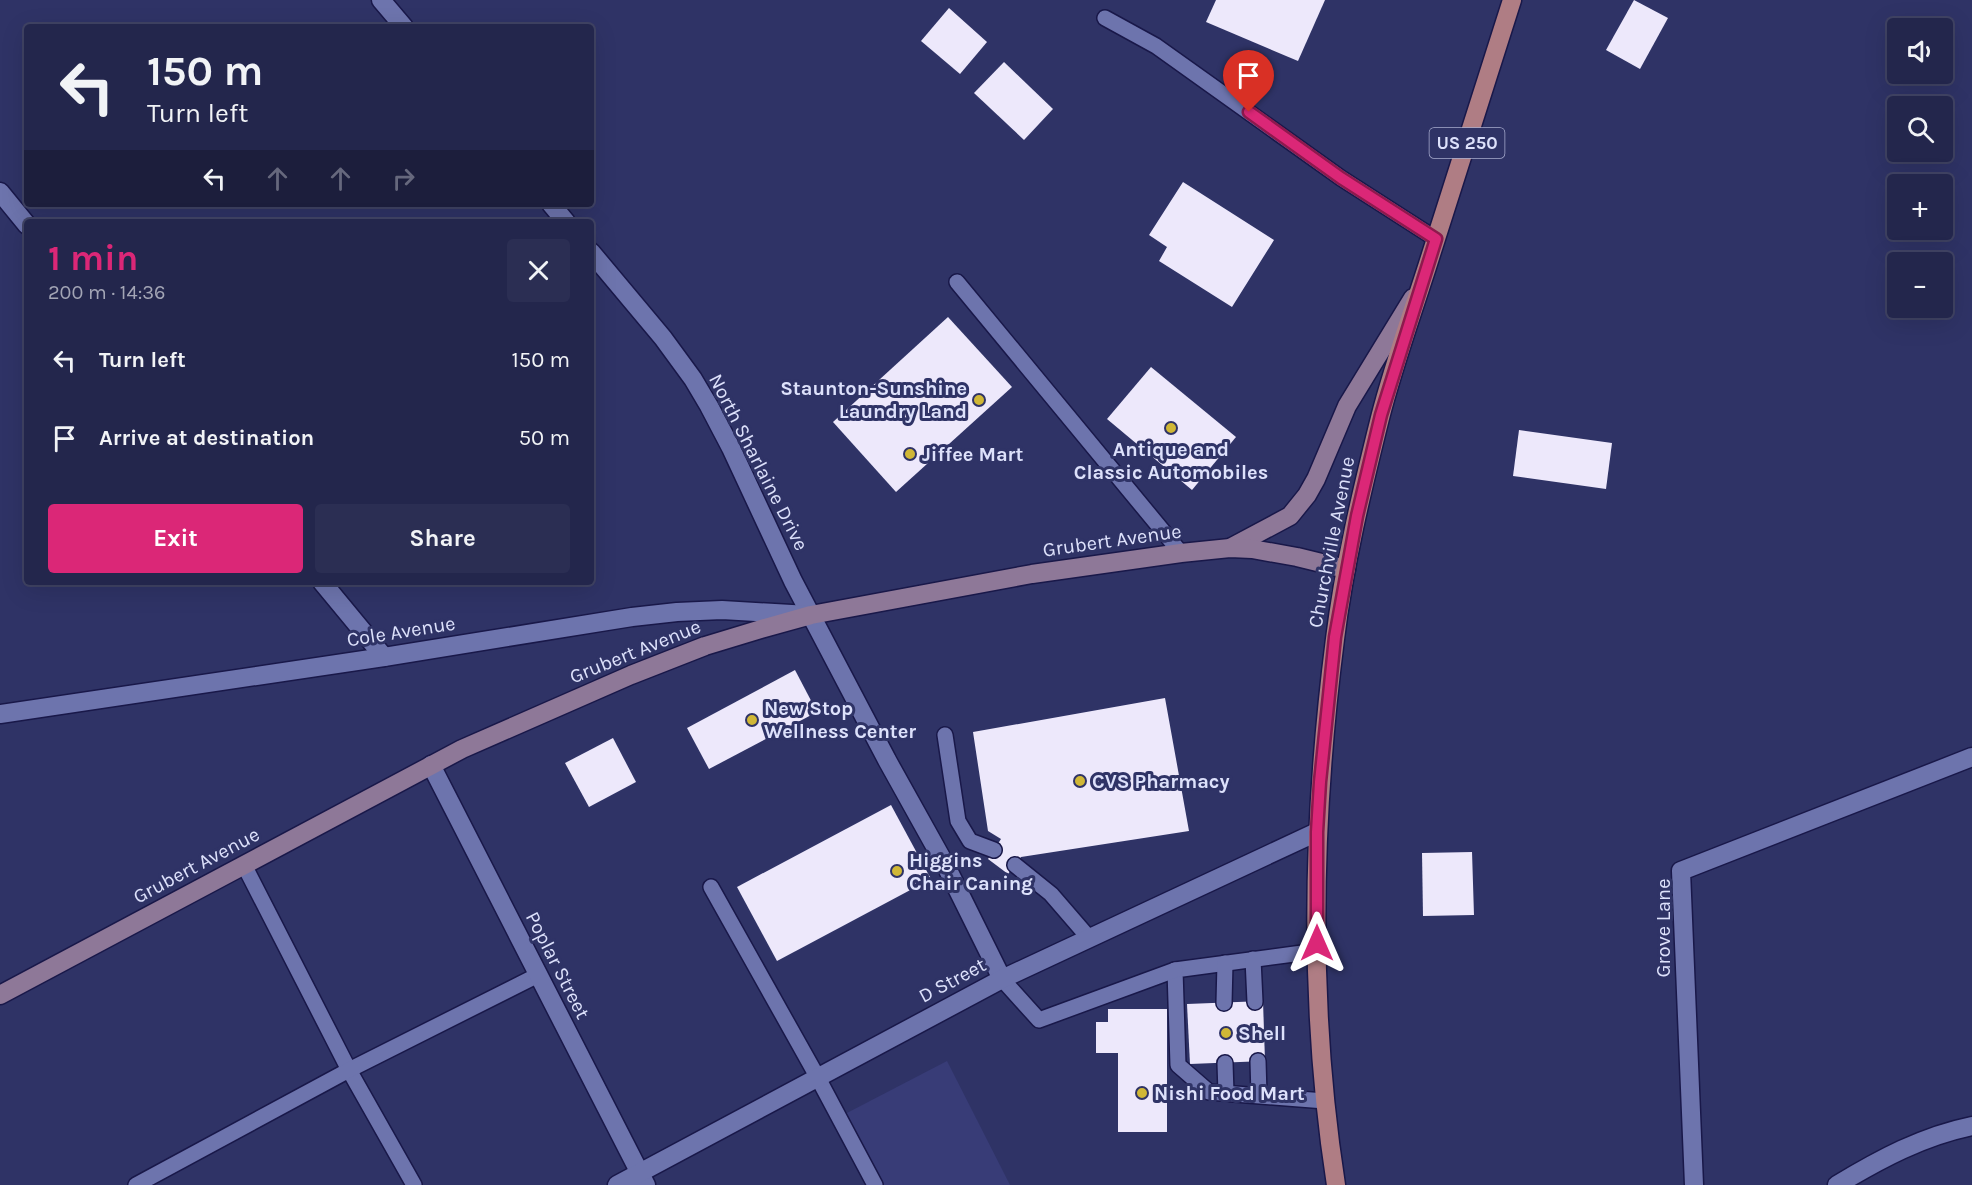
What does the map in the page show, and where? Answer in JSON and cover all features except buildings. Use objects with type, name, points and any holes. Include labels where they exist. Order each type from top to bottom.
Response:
[{"type":"main road","name":"Churchville Avenue","points":[[1336,1185],[1324,1101],[1317,951],[1317,832],[1335,637],[1346,569],[1381,415],[1512,0]]},
{"type":"street","points":[[381,0],[401,24]]},
{"type":"street","points":[[0,192],[24,221]]},
{"type":"street","points":[[554,207],[564,219]]},
{"type":"street","name":"North Sharlaine Drive","points":[[594,256],[663,338],[693,379],[731,448],[811,615],[946,866],[1002,979]]},
{"type":"street","points":[[1230,548],[1290,516],[1307,495],[1347,406],[1421,285]]},
{"type":"street","name":"Grubert Avenue","points":[[0,995],[431,765],[500,732],[649,667],[705,646],[811,615],[1032,574],[1180,553],[1230,548],[1288,555],[1346,569]]},
{"type":"street","points":[[324,585],[384,657]]},
{"type":"street","name":"Cole Avenue","points":[[0,714],[677,612],[736,610],[811,615]]},
{"type":"street","name":"Grove Lane","points":[[1694,1185],[1681,871],[1972,757]]},
{"type":"street","name":"Poplar Street","points":[[431,765],[643,1179]]},
{"type":"street","name":"D Street","points":[[617,1185],[643,1179],[818,1078],[1002,979],[1317,832]]},
{"type":"street","points":[[1837,1185],[1878,1160],[1910,1145],[1972,1126]]},
{"type":"lane","points":[[1105,18],[1156,46],[1341,178],[1436,239]]},
{"type":"lane","points":[[957,282],[1180,553]]},
{"type":"lane","points":[[0,725],[26,711]]},
{"type":"lane","points":[[945,735],[958,821],[970,841],[994,850]]},
{"type":"lane","points":[[244,865],[350,1070],[414,1185]]},
{"type":"lane","points":[[1015,865],[1051,894],[1089,938]]},
{"type":"lane","points":[[711,887],[875,1185]]},
{"type":"lane","points":[[1002,979],[1039,1020],[1175,970],[1317,951]]},
{"type":"lane","points":[[1253,959],[1255,1002]]},
{"type":"lane","points":[[1224,1003],[1225,963]]},
{"type":"lane","points":[[1175,970],[1179,1065],[1209,1092],[1324,1101]]},
{"type":"lane","points":[[136,1185],[350,1070],[538,975]]},
{"type":"lane","points":[[1258,1061],[1259,1095]]},
{"type":"lane","points":[[1225,1063],[1226,1093]]},
{"type":"shaded area","points":[[947,1061],[1010,1185],[883,1185],[845,1114]]},
{"type":"place","name":"Staunton-Sunshine Laundry Land","points":[[979,400]]},
{"type":"place","name":"Antique and Classic Automobiles","points":[[1171,428]]},
{"type":"place","name":"Jiffee Mart","points":[[910,454]]},
{"type":"place","name":"New Stop Wellness Center","points":[[752,720]]},
{"type":"place","name":"CVS Pharmacy","points":[[1080,781]]},
{"type":"place","name":"Higgins Chair Caning","points":[[897,871]]},
{"type":"place","name":"Shell","points":[[1226,1033]]},
{"type":"place","name":"Nishi Food Mart","points":[[1142,1093]]},
{"type":"route","points":[[1249,112],[1341,178],[1436,239],[1381,415],[1346,569],[1335,637],[1320,782],[1317,832],[1317,943]]}]
